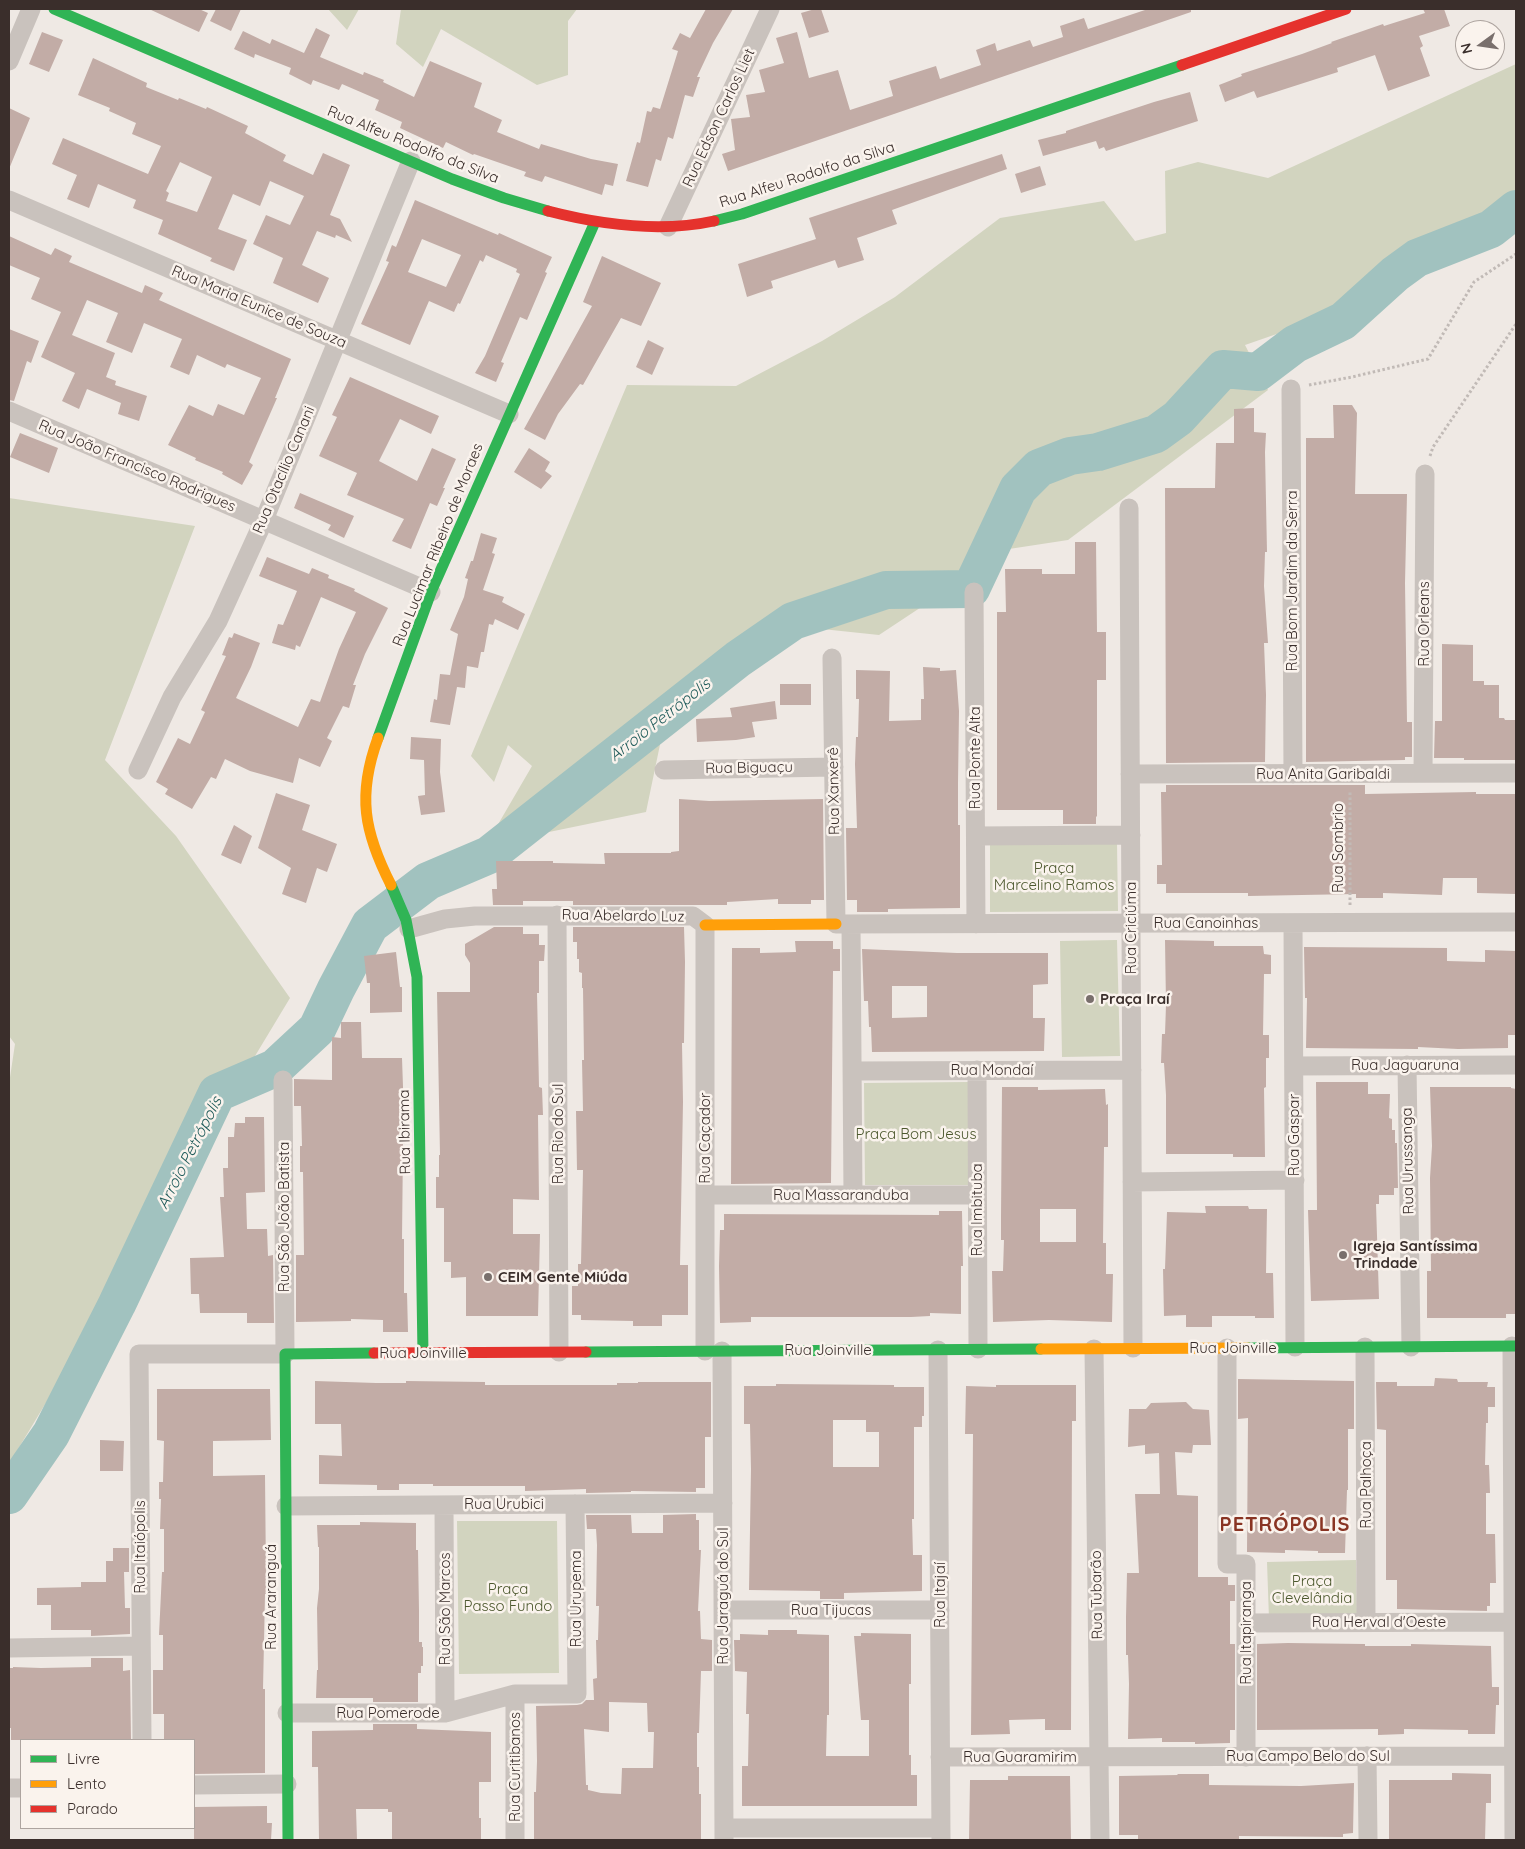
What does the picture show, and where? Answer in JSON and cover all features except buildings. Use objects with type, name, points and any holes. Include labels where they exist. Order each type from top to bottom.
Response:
[{"type":"street","points":[[9,61],[30,9]]},
{"type":"street","name":"Rua Alfeu Rodolfo da Silva","points":[[54,9],[411,161],[499,196],[594,222],[668,227],[703,223],[742,214],[1346,9]]},
{"type":"street","name":"Rua Edson Carlos Liet","points":[[668,227],[770,9]]},
{"type":"street","name":"Rua Otacílio Canani","points":[[138,770],[172,697],[218,621],[264,520],[411,161]]},
{"type":"street","name":"Rua Maria Eunice de Souza","points":[[9,200],[509,414]]},
{"type":"street","name":"Rua Lucimar Ribeiro de Moraes","points":[[406,921],[369,833],[365,809],[365,784],[369,762],[431,592],[594,222]]},
{"type":"street","name":"Rua Bom Jardim da Serra","points":[[1291,389],[1293,774]]},
{"type":"street","name":"Rua João Francisco Rodrigues","points":[[9,411],[431,592]]},
{"type":"street","name":"Rua Orleans","points":[[1423,774],[1425,474]]},
{"type":"street","name":"Rua Criciúma","points":[[1129,508],[1133,1348]]},
{"type":"street","name":"Rua Ponte Alta","points":[[974,592],[976,924]]},
{"type":"street","name":"Rua Xanxerê","points":[[832,658],[834,767],[852,1071],[853,1195]]},
{"type":"street","name":"Rua Biguaçu","points":[[664,770],[834,767]]},
{"type":"street","name":"Rua Anita Garibaldi","points":[[1130,774],[1516,773]]},
{"type":"street","points":[[976,836],[1131,835]]},
{"type":"street","name":"Rua Abelardo Luz","points":[[406,921],[445,920],[474,916],[557,915],[693,916],[705,925],[844,924]]},
{"type":"street","name":"Rua Rio do Sul","points":[[557,915],[559,1352]]},
{"type":"street","name":"Rua Ibirama","points":[[406,921],[415,961],[418,1006],[423,1353]]},
{"type":"street","name":"Rua Canoinhas","points":[[844,924],[1516,922]]},
{"type":"street","name":"Rua Gaspar","points":[[1293,923],[1295,1348]]},
{"type":"street","name":"Rua Caçador","points":[[705,925],[705,1195],[714,1351]]},
{"type":"street","name":"Rua Urussanga","points":[[1407,1065],[1411,1347]]},
{"type":"street","name":"Rua Jaguaruna","points":[[1294,1066],[1516,1065]]},
{"type":"street","name":"Rua Imbituba","points":[[977,1070],[978,1349]]},
{"type":"street","name":"Rua Mondaí","points":[[852,1071],[1132,1070]]},
{"type":"street","name":"Rua São João Batista","points":[[283,1080],[285,1354]]},
{"type":"street","points":[[1132,1182],[1294,1180]]},
{"type":"street","name":"Rua Massaranduba","points":[[705,1195],[977,1196]]},
{"type":"street","points":[[1514,1346],[1514,1840]]},
{"type":"street","name":"Rua Joinville","points":[[139,1354],[1514,1346]]},
{"type":"street","name":"Rua Palhoça","points":[[1365,1347],[1366,1622]]},
{"type":"street","name":"Rua Itapiranga","points":[[1227,1348],[1227,1564],[1246,1564],[1246,1756]]},
{"type":"street","name":"Rua Tubarão","points":[[1094,1349],[1100,1840]]},
{"type":"street","name":"Rua Itajaí","points":[[938,1350],[940,1834]]},
{"type":"street","name":"Rua Jaraguá do Sul","points":[[714,1351],[723,1503],[724,1834]]},
{"type":"street","name":"Rua Itaiópolis","points":[[139,1354],[142,1739]]},
{"type":"street","name":"Rua Araranguá","points":[[285,1354],[288,1840]]},
{"type":"street","name":"Rua Urubici","points":[[286,1506],[723,1503]]},
{"type":"street","name":"Rua Urupema","points":[[575,1504],[577,1694]]},
{"type":"street","name":"Rua São Marcos","points":[[444,1505],[445,1713]]},
{"type":"street","name":"Rua Tijucas","points":[[723,1610],[940,1610]]},
{"type":"street","name":"Rua Herval d'Oeste","points":[[1246,1622],[1513,1622]]},
{"type":"street","points":[[9,1648],[141,1646]]},
{"type":"street","name":"Rua Pomerode","points":[[287,1713],[445,1713],[515,1694],[577,1694]]},
{"type":"street","name":"Rua Curitibanos","points":[[515,1694],[515,1840]]},
{"type":"street","points":[[1367,1756],[1368,1840]]},
{"type":"street","name":"Rua Campo Belo do Sul","points":[[1099,1757],[1515,1756]]},
{"type":"street","name":"Rua Guaramirim","points":[[940,1757],[1099,1757]]},
{"type":"street","points":[[195,1785],[287,1784]]},
{"type":"street","points":[[724,1834],[940,1834]]},
{"type":"path","points":[[1291,389],[1352,378],[1428,358],[1474,282],[1516,254]]},
{"type":"path","points":[[1425,474],[1433,447],[1516,324]]},
{"type":"path","name":"Rua Sombrio","points":[[1350,774],[1350,923]]},
{"type":"green space","points":[[328,9],[359,9],[347,30]]},
{"type":"green space","points":[[401,9],[577,9],[568,21],[568,75],[537,85],[441,29],[423,67],[396,44]]},
{"type":"green space","points":[[1516,64],[1516,196],[1450,240],[1410,252],[1337,313],[1245,345],[1268,390],[1068,540],[1009,549],[879,635],[803,627],[662,735],[646,812],[486,845],[532,766],[508,745],[494,782],[471,756],[627,385],[736,386],[822,341],[895,297],[1000,218],[1104,201],[1135,241],[1166,233],[1165,171],[1198,162],[1268,178]]},
{"type":"green space","points":[[9,498],[195,526],[105,760],[176,836],[290,998],[9,1464],[9,1084],[15,1044],[9,1036]]},
{"type":"green space","name":"Praça Marcelino Ramos","points":[[1117,842],[1118,911],[990,912],[990,843]]},
{"type":"green space","name":"Praça Iraí","points":[[1117,940],[1120,1056],[1062,1057],[1060,941]]},
{"type":"green space","name":"Praça Bom Jesus","points":[[968,1082],[968,1185],[865,1185],[864,1083]]},
{"type":"green space","name":"Praça Passo Fundo","points":[[457,1521],[557,1521],[559,1673],[459,1674]]},
{"type":"green space","name":"Praça Clevelândia","points":[[1356,1560],[1357,1617],[1269,1619],[1267,1562]]},
{"type":"waterway","name":"Arroio Petrópolis","points":[[9,1495],[51,1434],[117,1304],[217,1093],[275,1068],[317,1029],[370,925],[428,881],[489,855],[738,659],[793,621],[886,590],[971,589],[1018,489],[1039,468],[1070,456],[1098,452],[1156,434],[1178,418],[1223,369],[1258,372],[1295,344],[1343,321],[1395,274],[1417,258],[1491,229],[1516,209]]},
{"type":"traffic: fast","points":[[54,9],[452,179],[504,198],[548,211]]},
{"type":"traffic: fast","points":[[714,221],[742,214],[1182,65]]},
{"type":"traffic: fast","points":[[378,738],[431,592],[595,222]]},
{"type":"traffic: fast","points":[[391,885],[406,920],[417,977],[423,1353]]},
{"type":"traffic: fast","points":[[1248,1348],[1516,1346]]},
{"type":"traffic: fast","points":[[586,1352],[1041,1349]]},
{"type":"traffic: fast","points":[[288,1840],[285,1354],[374,1353]]},
{"type":"traffic: slow","points":[[378,738],[367,778],[366,813],[375,848],[391,885]]},
{"type":"traffic: slow","points":[[705,925],[836,924]]},
{"type":"traffic: slow","points":[[1041,1349],[1248,1348]]},
{"type":"traffic: jam","points":[[1182,65],[1346,9]]},
{"type":"traffic: jam","points":[[548,211],[589,220],[631,226],[693,225],[714,221]]},
{"type":"traffic: jam","points":[[374,1353],[586,1352]]},
{"type":"place","name":"Praça Iraí","points":[[1090,999]]},
{"type":"place","name":"Igreja Santíssima Trindade","points":[[1343,1255]]},
{"type":"place","name":"CEIM Gente Miúda","points":[[488,1277]]},
{"type":"district","name":"PETRÓPOLIS","points":[[1285,1525]]}]
